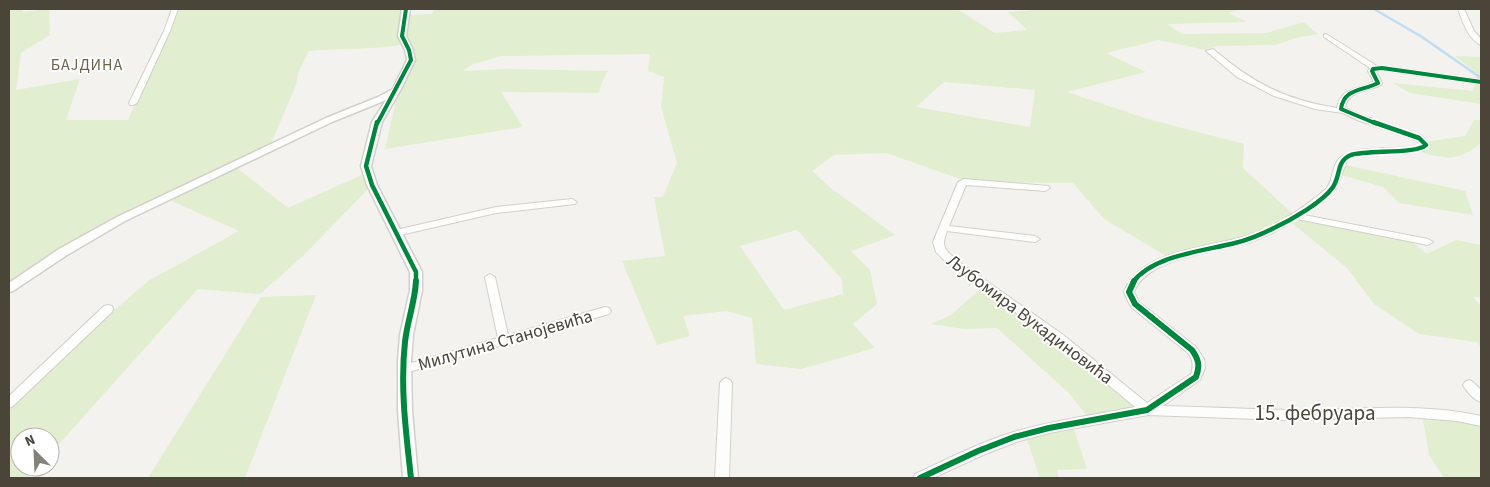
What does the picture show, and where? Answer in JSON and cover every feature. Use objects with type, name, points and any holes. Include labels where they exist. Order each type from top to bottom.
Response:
[{"type":"street","points":[[132,103],[168,31],[175,9]]},
{"type":"street","points":[[406,9],[402,36],[409,50],[411,60],[397,89],[377,122],[366,166],[372,185],[414,266],[417,277],[405,344],[404,369],[404,416],[411,478]]},
{"type":"street","points":[[1461,9],[1471,32],[1480,40]]},
{"type":"street","points":[[1326,36],[1374,68],[1481,82]]},
{"type":"street","points":[[920,478],[978,451],[1014,437],[1048,428],[1147,410],[1196,377],[1199,368],[1198,359],[1192,350],[1135,304],[1129,292],[1133,282],[1146,271],[1191,251],[1248,239],[1295,216],[1328,193],[1334,186],[1345,158],[1368,153],[1423,148],[1426,145],[1425,142],[1412,135],[1342,110],[1312,105],[1276,95],[1239,74],[1210,51]]},
{"type":"street","points":[[1342,110],[1340,107],[1343,98],[1348,92],[1378,83],[1372,71],[1374,68]]},
{"type":"street","points":[[9,288],[63,252],[121,219],[329,120],[380,99],[397,89]]},
{"type":"street","name":"Љубомира Вукадиновића","points":[[1046,188],[964,182],[961,184],[938,242],[939,247],[951,261],[1058,337],[1147,410]]},
{"type":"street","points":[[396,233],[496,210],[572,202]]},
{"type":"street","points":[[1295,216],[1428,242]]},
{"type":"street","points":[[944,228],[1035,239]]},
{"type":"street","points":[[490,277],[504,341]]},
{"type":"street","points":[[9,403],[108,309]]},
{"type":"street","name":"Милутина Станојевића","points":[[404,369],[604,311]]},
{"type":"street","points":[[722,478],[726,383]]},
{"type":"street","points":[[1469,384],[1481,397]]},
{"type":"street","name":"15. фебруара","points":[[1147,410],[1285,415],[1362,412],[1422,413],[1464,416],[1481,420]]},
{"type":"green space","points":[[9,9],[23,9],[23,12],[49,9],[50,35],[21,53],[16,90],[80,79],[66,120],[128,120],[175,9],[407,9],[406,15],[432,14],[434,9],[957,9],[995,33],[1027,30],[1008,12],[1046,9],[1241,9],[1228,13],[1247,22],[1167,24],[1182,34],[1267,33],[1304,22],[1318,34],[1295,38],[1275,45],[1216,46],[1205,50],[1159,40],[1106,53],[1146,72],[1067,92],[1148,119],[1244,144],[1243,168],[1295,216],[1410,240],[1427,254],[1456,240],[1481,245],[1481,297],[1473,297],[1481,306],[1481,347],[1477,342],[1419,334],[1374,304],[1347,268],[1288,220],[1269,231],[1171,259],[1104,219],[1073,183],[969,182],[886,153],[834,155],[812,171],[832,189],[895,235],[851,251],[870,270],[877,304],[853,324],[875,348],[801,369],[756,364],[752,318],[726,311],[683,316],[690,336],[657,345],[622,261],[665,256],[654,197],[663,197],[677,163],[661,107],[664,77],[648,71],[650,54],[502,56],[473,64],[463,71],[504,69],[608,71],[601,84],[599,93],[501,92],[523,127],[385,149],[403,71],[411,60],[405,44],[309,51],[298,73],[296,85],[270,146],[237,168],[288,208],[364,174],[372,185],[304,255],[260,294],[198,289],[60,443],[60,427],[10,427],[10,477],[29,477],[9,478],[9,403],[108,309],[116,309],[148,281],[239,231],[165,198],[63,252],[9,288]],"holes":[[[944,82],[1035,90],[1030,127],[916,107]],[[797,230],[842,279],[843,294],[784,310],[740,246]]]},
{"type":"green space","points":[[1455,56],[1481,57],[1481,104],[1410,93],[1393,83],[1473,91],[1478,74]]},
{"type":"green space","points":[[1474,120],[1481,120],[1481,143],[1464,154],[1456,157],[1441,157],[1413,150],[1423,148],[1425,142],[1465,136]]},
{"type":"green space","points":[[1341,164],[1465,191],[1473,215],[1399,203],[1383,187],[1338,174]]},
{"type":"green space","points":[[986,284],[1147,410],[1090,420],[1069,393],[997,328],[964,329],[931,324],[951,315]]},
{"type":"green space","points":[[316,295],[245,478],[148,478],[261,297]]},
{"type":"green space","points":[[1422,413],[1463,416],[1481,421],[1481,478],[1444,478],[1429,455]]},
{"type":"green space","points":[[1072,423],[1087,469],[1057,470],[1058,478],[1040,478],[1025,434]]},
{"type":"waterway","points":[[1374,9],[1422,37],[1481,78]]},
{"type":"cycle path","points":[[406,9],[402,36],[409,50],[411,60],[397,89],[377,122],[366,166],[372,185],[416,272],[416,290],[406,335],[404,361],[405,411],[411,478]]},
{"type":"cycle path","points":[[920,478],[978,451],[1014,437],[1049,428],[1147,410],[1196,377],[1199,368],[1198,359],[1192,350],[1135,304],[1129,292],[1136,279],[1149,269],[1179,256],[1245,240],[1265,233],[1289,220],[1330,191],[1335,184],[1339,168],[1344,159],[1360,153],[1423,148],[1426,145],[1419,138],[1360,118],[1341,109],[1342,102],[1349,93],[1378,83],[1372,71],[1373,69],[1382,68],[1481,82]]},
{"type":"district","name":"БАЈДИНА","points":[[87,64]]}]
